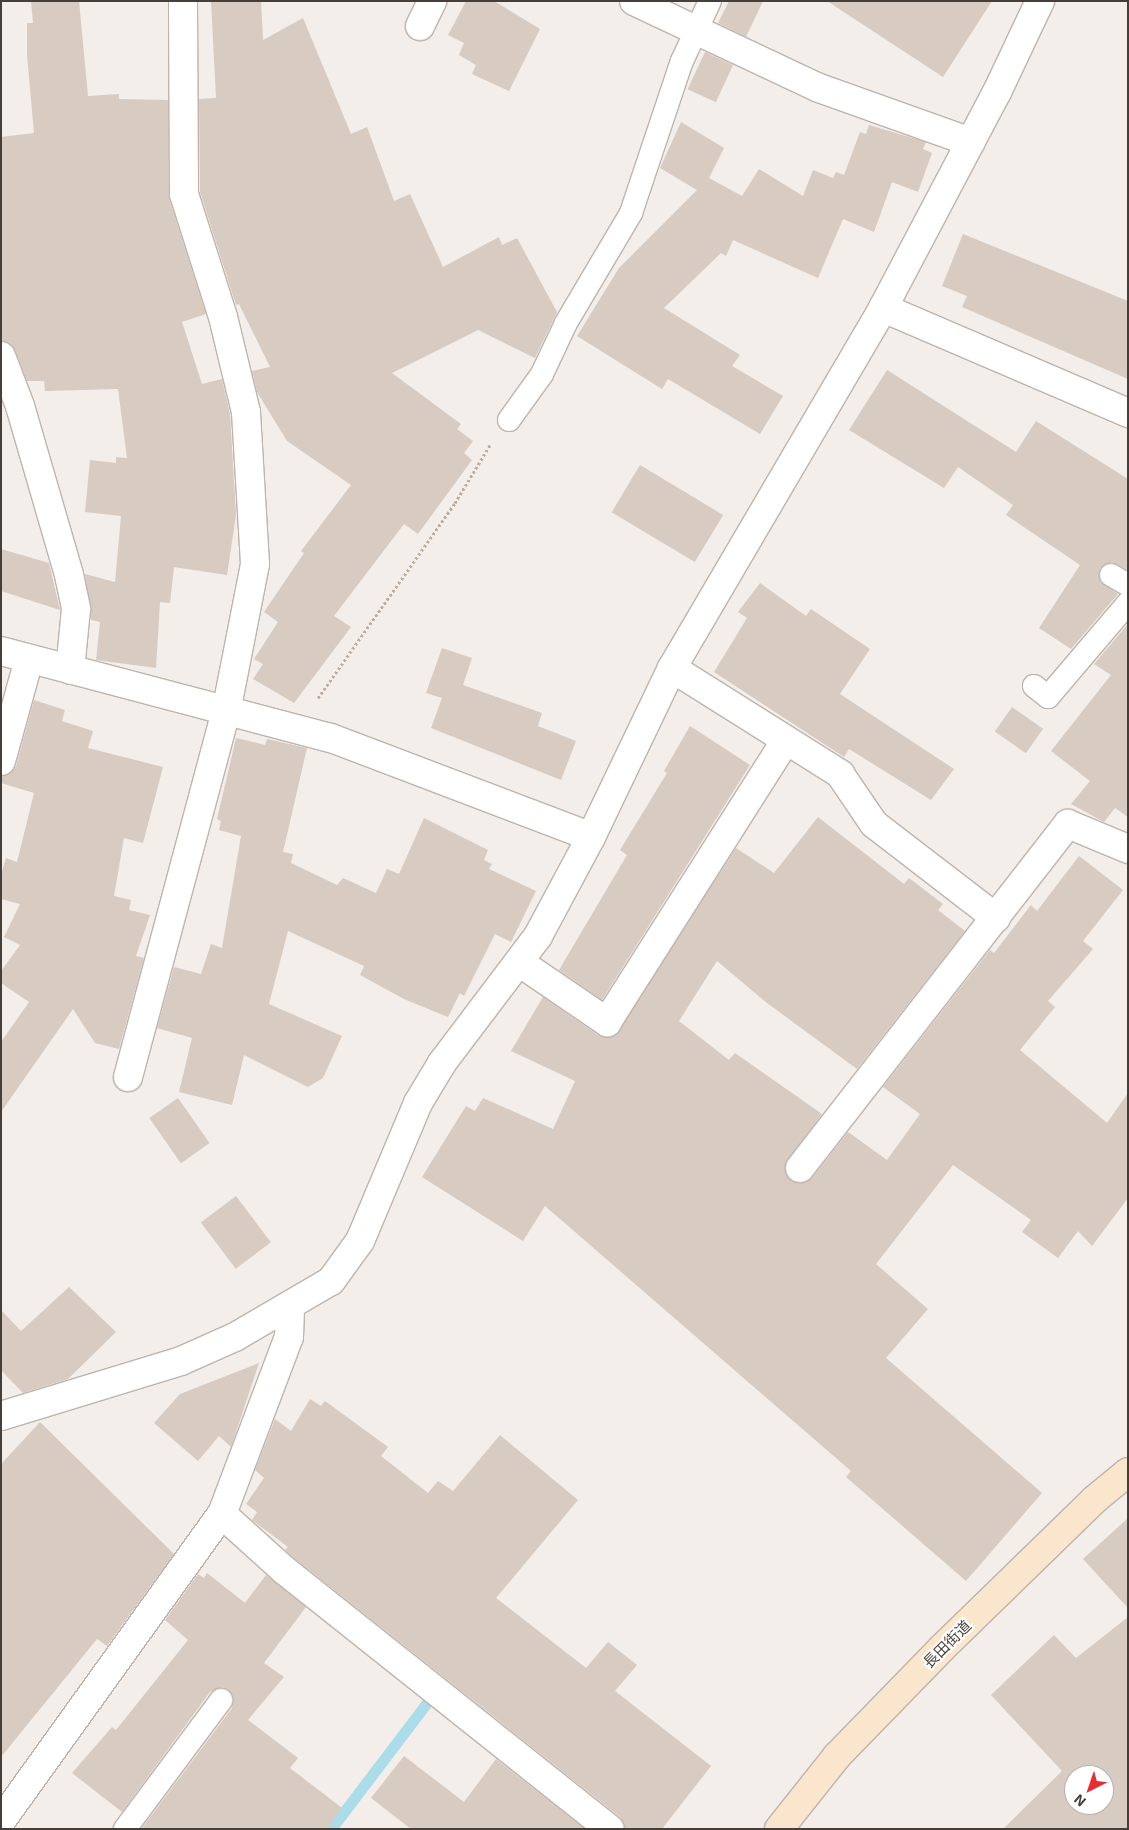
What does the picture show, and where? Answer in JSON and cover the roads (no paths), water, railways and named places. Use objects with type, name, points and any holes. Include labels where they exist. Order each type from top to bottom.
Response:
[{"type":"main road","name":"長田街道","points":[[779,1829],[837,1756],[941,1649],[1094,1500],[1128,1472]]},
{"type":"street","points":[[128,1077],[226,712],[255,564],[252,473],[246,412],[228,336],[184,194],[184,1]]},
{"type":"street","points":[[420,26],[432,1]]},
{"type":"street","points":[[634,1],[819,88],[971,142]]},
{"type":"street","points":[[8,1407],[181,1361],[290,1307],[331,1281],[360,1241],[418,1103],[442,1062],[538,936],[591,837],[672,668],[883,308],[971,142],[1040,1]]},
{"type":"street","points":[[883,308],[1128,413]]},
{"type":"street","points":[[1,356],[20,406],[69,575],[76,608],[70,670]]},
{"type":"street","points":[[1,651],[226,712],[297,728],[591,837]]},
{"type":"street","points":[[1,761],[30,658]]},
{"type":"street","points":[[672,668],[840,774],[874,824],[996,918]]},
{"type":"street","points":[[519,962],[608,1022],[786,740]]},
{"type":"street","points":[[800,1168],[1068,824],[1128,849]]},
{"type":"street","points":[[1,1821],[222,1514],[289,1337],[290,1307]]},
{"type":"street","points":[[222,1514],[284,1570],[610,1829]]},
{"type":"lane","points":[[510,420],[542,374],[566,323],[631,213],[696,30],[710,1]]},
{"type":"lane","points":[[1034,686],[1048,697],[1128,603]]},
{"type":"lane","points":[[125,1829],[221,1700]]},
{"type":"waterway","points":[[331,1829],[428,1701]]}]
